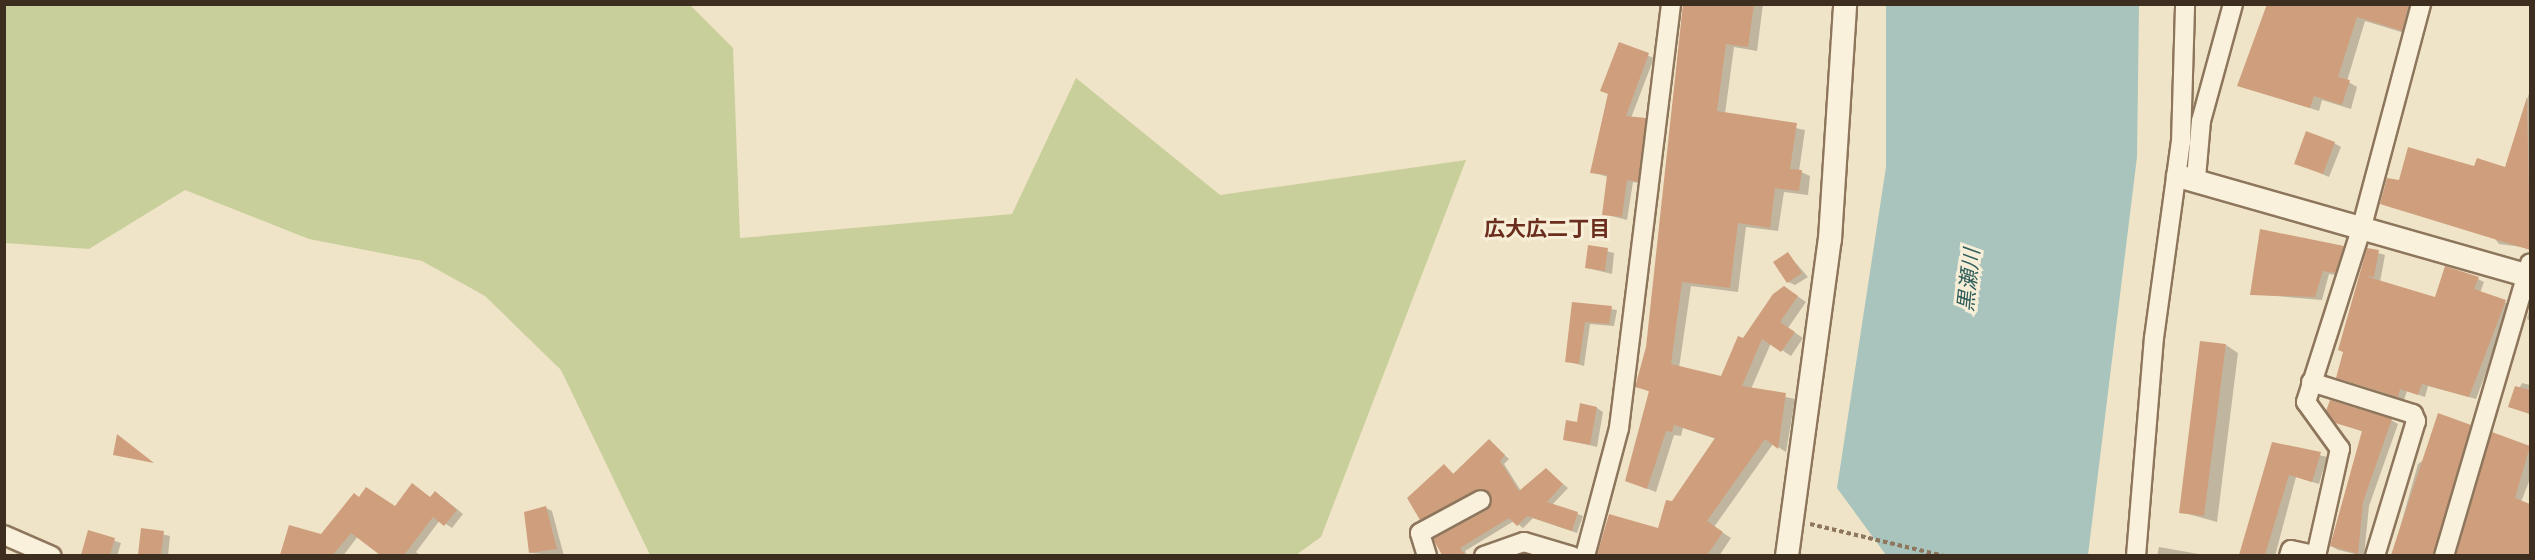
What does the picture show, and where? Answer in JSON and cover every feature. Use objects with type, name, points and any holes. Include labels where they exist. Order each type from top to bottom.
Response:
[{"type":"street","points":[[1585,555],[1619,428],[1671,4]]},
{"type":"street","points":[[1787,555],[1830,239],[1845,4]]},
{"type":"street","points":[[2185,4],[2187,177]]},
{"type":"street","points":[[2136,555],[2154,338],[2187,177],[2233,4]]},
{"type":"street","points":[[2289,555],[2291,550],[2316,555],[2340,449],[2306,402],[2362,226],[2421,4]]},
{"type":"street","points":[[2187,177],[2529,271],[2444,555]]},
{"type":"street","points":[[2312,382],[2413,414],[2416,421],[2375,555]]},
{"type":"street","points":[[1427,555],[1420,533],[1481,500]]},
{"type":"street","points":[[4,535],[52,555]]},
{"type":"street","points":[[1484,555],[1524,542],[1572,555]]},
{"type":"path","points":[[1805,523],[1944,555]]},
{"type":"green space","points":[[4,5],[690,5],[733,48],[740,238],[1012,214],[1076,78],[1220,195],[1466,160],[1321,537],[1296,555],[650,555],[561,370],[485,296],[422,261],[309,239],[185,190],[89,249],[5,243]]},
{"type":"water","name":"黒瀬川","points":[[1886,5],[2139,5],[2137,157],[2088,555],[1886,555],[1837,488],[1886,167]]},
{"type":"building","points":[[1683,4],[1754,4],[1748,47],[1726,44],[1717,111],[1797,123],[1790,169],[1802,170],[1799,191],[1775,188],[1770,228],[1738,223],[1730,288],[1682,282],[1671,364],[1721,376],[1738,336],[1743,338],[1773,294],[1784,286],[1798,296],[1780,322],[1795,332],[1781,352],[1762,339],[1742,386],[1786,393],[1778,449],[1765,439],[1707,521],[1723,532],[1707,555],[1597,555],[1609,514],[1658,528],[1666,500],[1672,501],[1715,438],[1674,425],[1672,432],[1666,431],[1647,489],[1625,481],[1649,391],[1635,387],[1646,347]]},
{"type":"building","points":[[2267,4],[2409,4],[2402,31],[2357,17],[2338,77],[2350,80],[2342,105],[2314,96],[2310,108],[2237,86]]},
{"type":"building","points":[[1619,42],[1649,53],[1626,116],[1646,118],[1638,182],[1627,180],[1622,217],[1602,215],[1607,175],[1590,173],[1608,94],[1600,91]]},
{"type":"building","points":[[2527,97],[2530,250],[2380,204],[2387,178],[2399,180],[2408,147],[2474,166],[2477,158],[2505,167]]},
{"type":"building","points":[[2306,131],[2335,142],[2323,174],[2294,164]]},
{"type":"building","points":[[2260,229],[2344,246],[2335,273],[2323,271],[2315,297],[2250,295]]},
{"type":"building","points":[[1588,245],[1608,248],[1605,271],[1585,268]]},
{"type":"building","points":[[2367,248],[2379,250],[2374,277],[2365,276],[2435,297],[2445,266],[2479,277],[2474,289],[2506,300],[2469,397],[2422,384],[2418,395],[2400,389],[2398,397],[2336,378],[2343,352],[2338,350]]},
{"type":"building","points":[[1788,252],[1802,273],[1787,283],[1773,262]]},
{"type":"building","points":[[1572,302],[1612,306],[1609,324],[1585,322],[1579,364],[1565,362]]},
{"type":"building","points":[[2200,341],[2226,344],[2204,516],[2179,513]]},
{"type":"building","points":[[2515,386],[2530,390],[2530,414],[2508,407]]},
{"type":"building","points":[[2330,400],[2392,419],[2363,502],[2358,554],[2330,546],[2362,431],[2335,423],[2326,411]]},
{"type":"building","points":[[1580,403],[1597,407],[1590,445],[1563,440],[1566,420],[1577,422]]},
{"type":"building","points":[[2438,413],[2471,425],[2433,555],[2391,555]]},
{"type":"building","points":[[2492,432],[2530,446],[2515,498],[2530,504],[2530,555],[2456,555]]},
{"type":"building","points":[[117,434],[154,463],[113,455]]},
{"type":"building","points":[[1489,439],[1505,455],[1500,461],[1519,491],[1546,468],[1563,484],[1547,502],[1578,512],[1572,531],[1527,516],[1517,526],[1509,518],[1460,548],[1465,555],[1442,555],[1433,539],[1487,510],[1491,494],[1476,490],[1420,520],[1407,498],[1444,464],[1453,474]]},
{"type":"building","points":[[2272,442],[2321,452],[2312,482],[2289,475],[2265,555],[2239,555]]},
{"type":"building","points":[[412,483],[430,497],[435,491],[457,510],[444,526],[433,517],[404,555],[380,555],[351,533],[333,555],[280,555],[289,525],[321,534],[354,493],[359,497],[366,487],[395,506]]},
{"type":"building","points":[[546,506],[557,549],[529,553],[524,512]]},
{"type":"building","points":[[141,528],[164,531],[161,555],[138,555]]},
{"type":"building","points":[[88,530],[115,538],[110,555],[81,555]]},
{"type":"district","name":"広大広二丁目","points":[[1547,227]]}]
